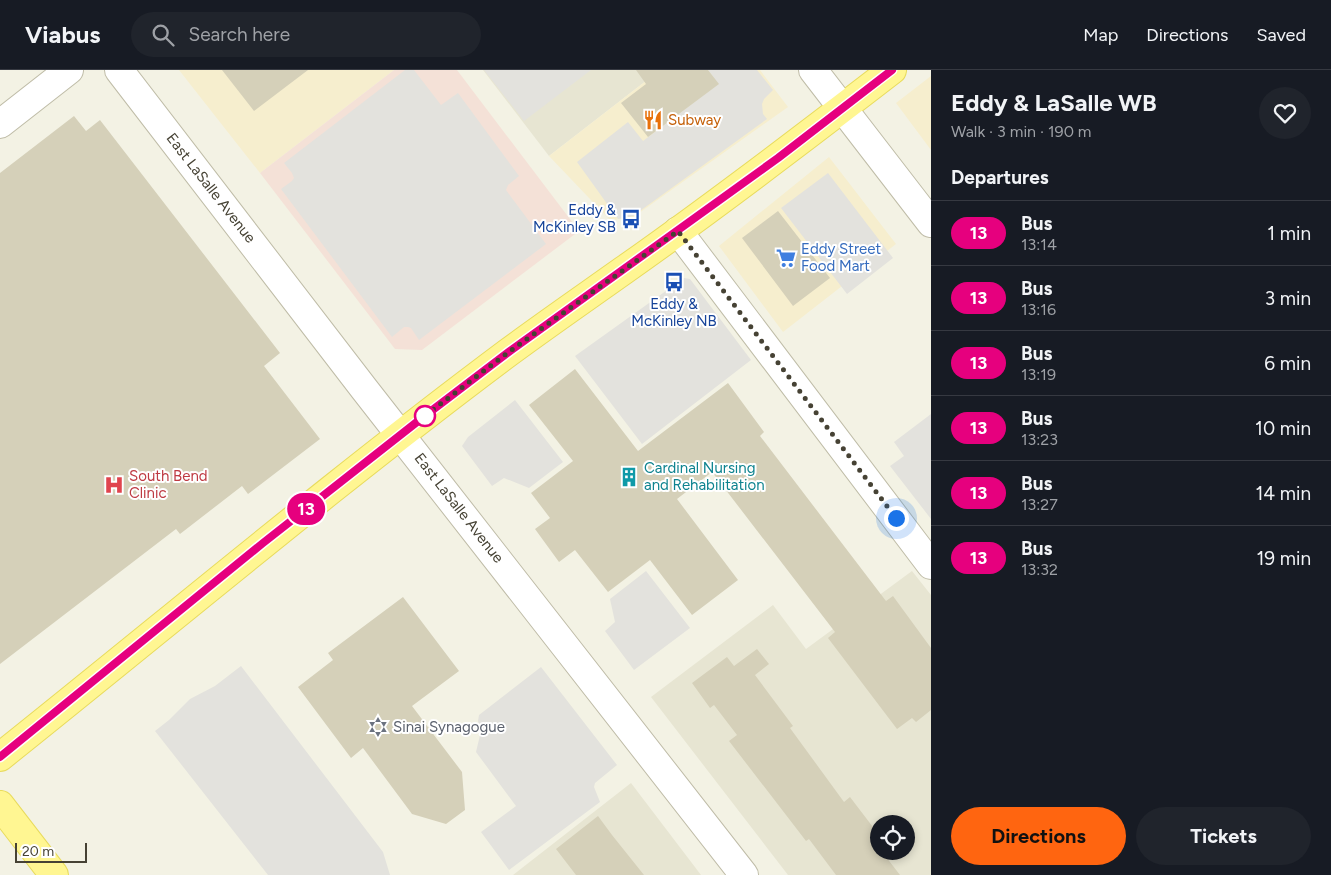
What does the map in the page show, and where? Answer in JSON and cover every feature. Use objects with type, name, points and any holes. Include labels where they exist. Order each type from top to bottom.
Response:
[{"type":"main road","points":[[0,757],[263,543],[401,434],[510,351],[778,158],[892,70]]},
{"type":"main road","points":[[0,804],[54,875]]},
{"type":"street","points":[[0,124],[69,70]]},
{"type":"street","name":"East LaSalle Avenue","points":[[119,70],[744,875]]},
{"type":"street","points":[[813,70],[931,224]]},
{"type":"street","points":[[678,231],[931,564]]},
{"type":"shaded area","points":[[179,70],[394,70],[260,173]]},
{"type":"shaded area","points":[[394,70],[457,70],[579,231],[422,350],[395,349],[260,173]]},
{"type":"shaded area","points":[[405,70],[414,70],[441,105],[458,93],[519,176],[508,185],[506,190],[546,244],[419,340],[411,328],[408,327],[404,327],[392,337],[281,189],[294,178],[284,163]]},
{"type":"shaded area","points":[[483,70],[660,70],[549,156]]},
{"type":"shaded area","points":[[484,70],[591,70],[524,121]]},
{"type":"shaded area","points":[[660,70],[760,70],[788,107],[632,218],[610,220],[549,156]]},
{"type":"shaded area","points":[[708,70],[757,70],[773,90],[764,99],[762,104],[763,114],[767,119],[633,216],[618,219],[577,162],[628,122],[643,141],[718,84]]},
{"type":"shaded area","points":[[931,76],[931,150],[896,103]]},
{"type":"shaded area","points":[[829,157],[896,244],[783,332],[719,246]]},
{"type":"shaded area","points":[[828,173],[893,258],[847,294],[781,208]]},
{"type":"shaded area","points":[[684,278],[690,279],[751,360],[642,444],[575,356]]},
{"type":"shaded area","points":[[515,400],[563,462],[529,488],[504,478],[492,486],[462,446],[468,437]]},
{"type":"shaded area","points":[[931,414],[931,519],[890,466],[904,456],[894,442]]},
{"type":"shaded area","points":[[646,571],[690,628],[634,670],[605,631],[615,622],[610,599]]},
{"type":"shaded area","points":[[912,571],[931,595],[931,875],[788,875],[651,697],[773,605],[806,649]]},
{"type":"shaded area","points":[[241,666],[383,852],[390,875],[268,875],[155,731],[190,699],[215,686]]},
{"type":"shaded area","points":[[541,667],[617,765],[595,783],[594,787],[600,802],[509,870],[481,832],[516,806],[476,752],[481,731],[478,721],[479,715]]},
{"type":"shaded area","points":[[631,783],[701,875],[513,875]]},
{"type":"building","points":[[222,70],[308,70],[254,111]]},
{"type":"building","name":"Subway","points":[[636,70],[708,70],[719,84],[648,137],[621,103],[646,84]]},
{"type":"building","points":[[74,116],[86,131],[100,120],[280,353],[264,366],[320,439],[248,494],[242,486],[180,534],[176,529],[0,664],[0,173]]},
{"type":"building","name":"Eddy Street Food Mart","points":[[778,211],[830,278],[793,306],[742,238]]},
{"type":"building","points":[[575,369],[638,451],[728,383],[764,432],[760,436],[886,601],[893,596],[931,648],[931,710],[916,722],[912,718],[897,729],[828,638],[835,632],[712,472],[677,499],[738,580],[692,615],[650,560],[608,592],[575,550],[559,562],[535,529],[550,518],[531,493],[573,461],[529,405]]},
{"type":"building","name":"Sinai Synagogue","points":[[403,597],[459,671],[412,706],[462,772],[465,810],[446,824],[412,814],[363,748],[351,758],[298,687],[333,660],[328,653]]},
{"type":"building","points":[[757,649],[769,664],[755,675],[793,726],[790,728],[844,802],[850,797],[870,823],[870,860],[888,860],[900,875],[836,875],[809,839],[806,841],[729,741],[737,735],[714,705],[710,708],[692,683],[727,657],[734,666]]},
{"type":"building","points":[[598,816],[644,875],[576,875],[556,849]]},
{"type":"bus line","name":"13","points":[[0,757],[263,543],[422,418],[510,351],[778,158],[892,70]]},
{"type":"place","name":"Subway","points":[[653,120]]},
{"type":"place","name":"Eddy & McKinley SB","points":[[631,219]]},
{"type":"place","name":"Eddy Street Food Mart","points":[[786,258]]},
{"type":"place","name":"Eddy & McKinley NB","points":[[674,282]]},
{"type":"place","name":"Cardinal Nursing and Rehabilitation","points":[[629,477]]},
{"type":"place","name":"South Bend Clinic","points":[[114,485]]},
{"type":"place","name":"Sinai Synagogue","points":[[378,727]]},
{"type":"route","points":[[425,416],[422,418],[510,351],[678,231],[896,518]]}]
